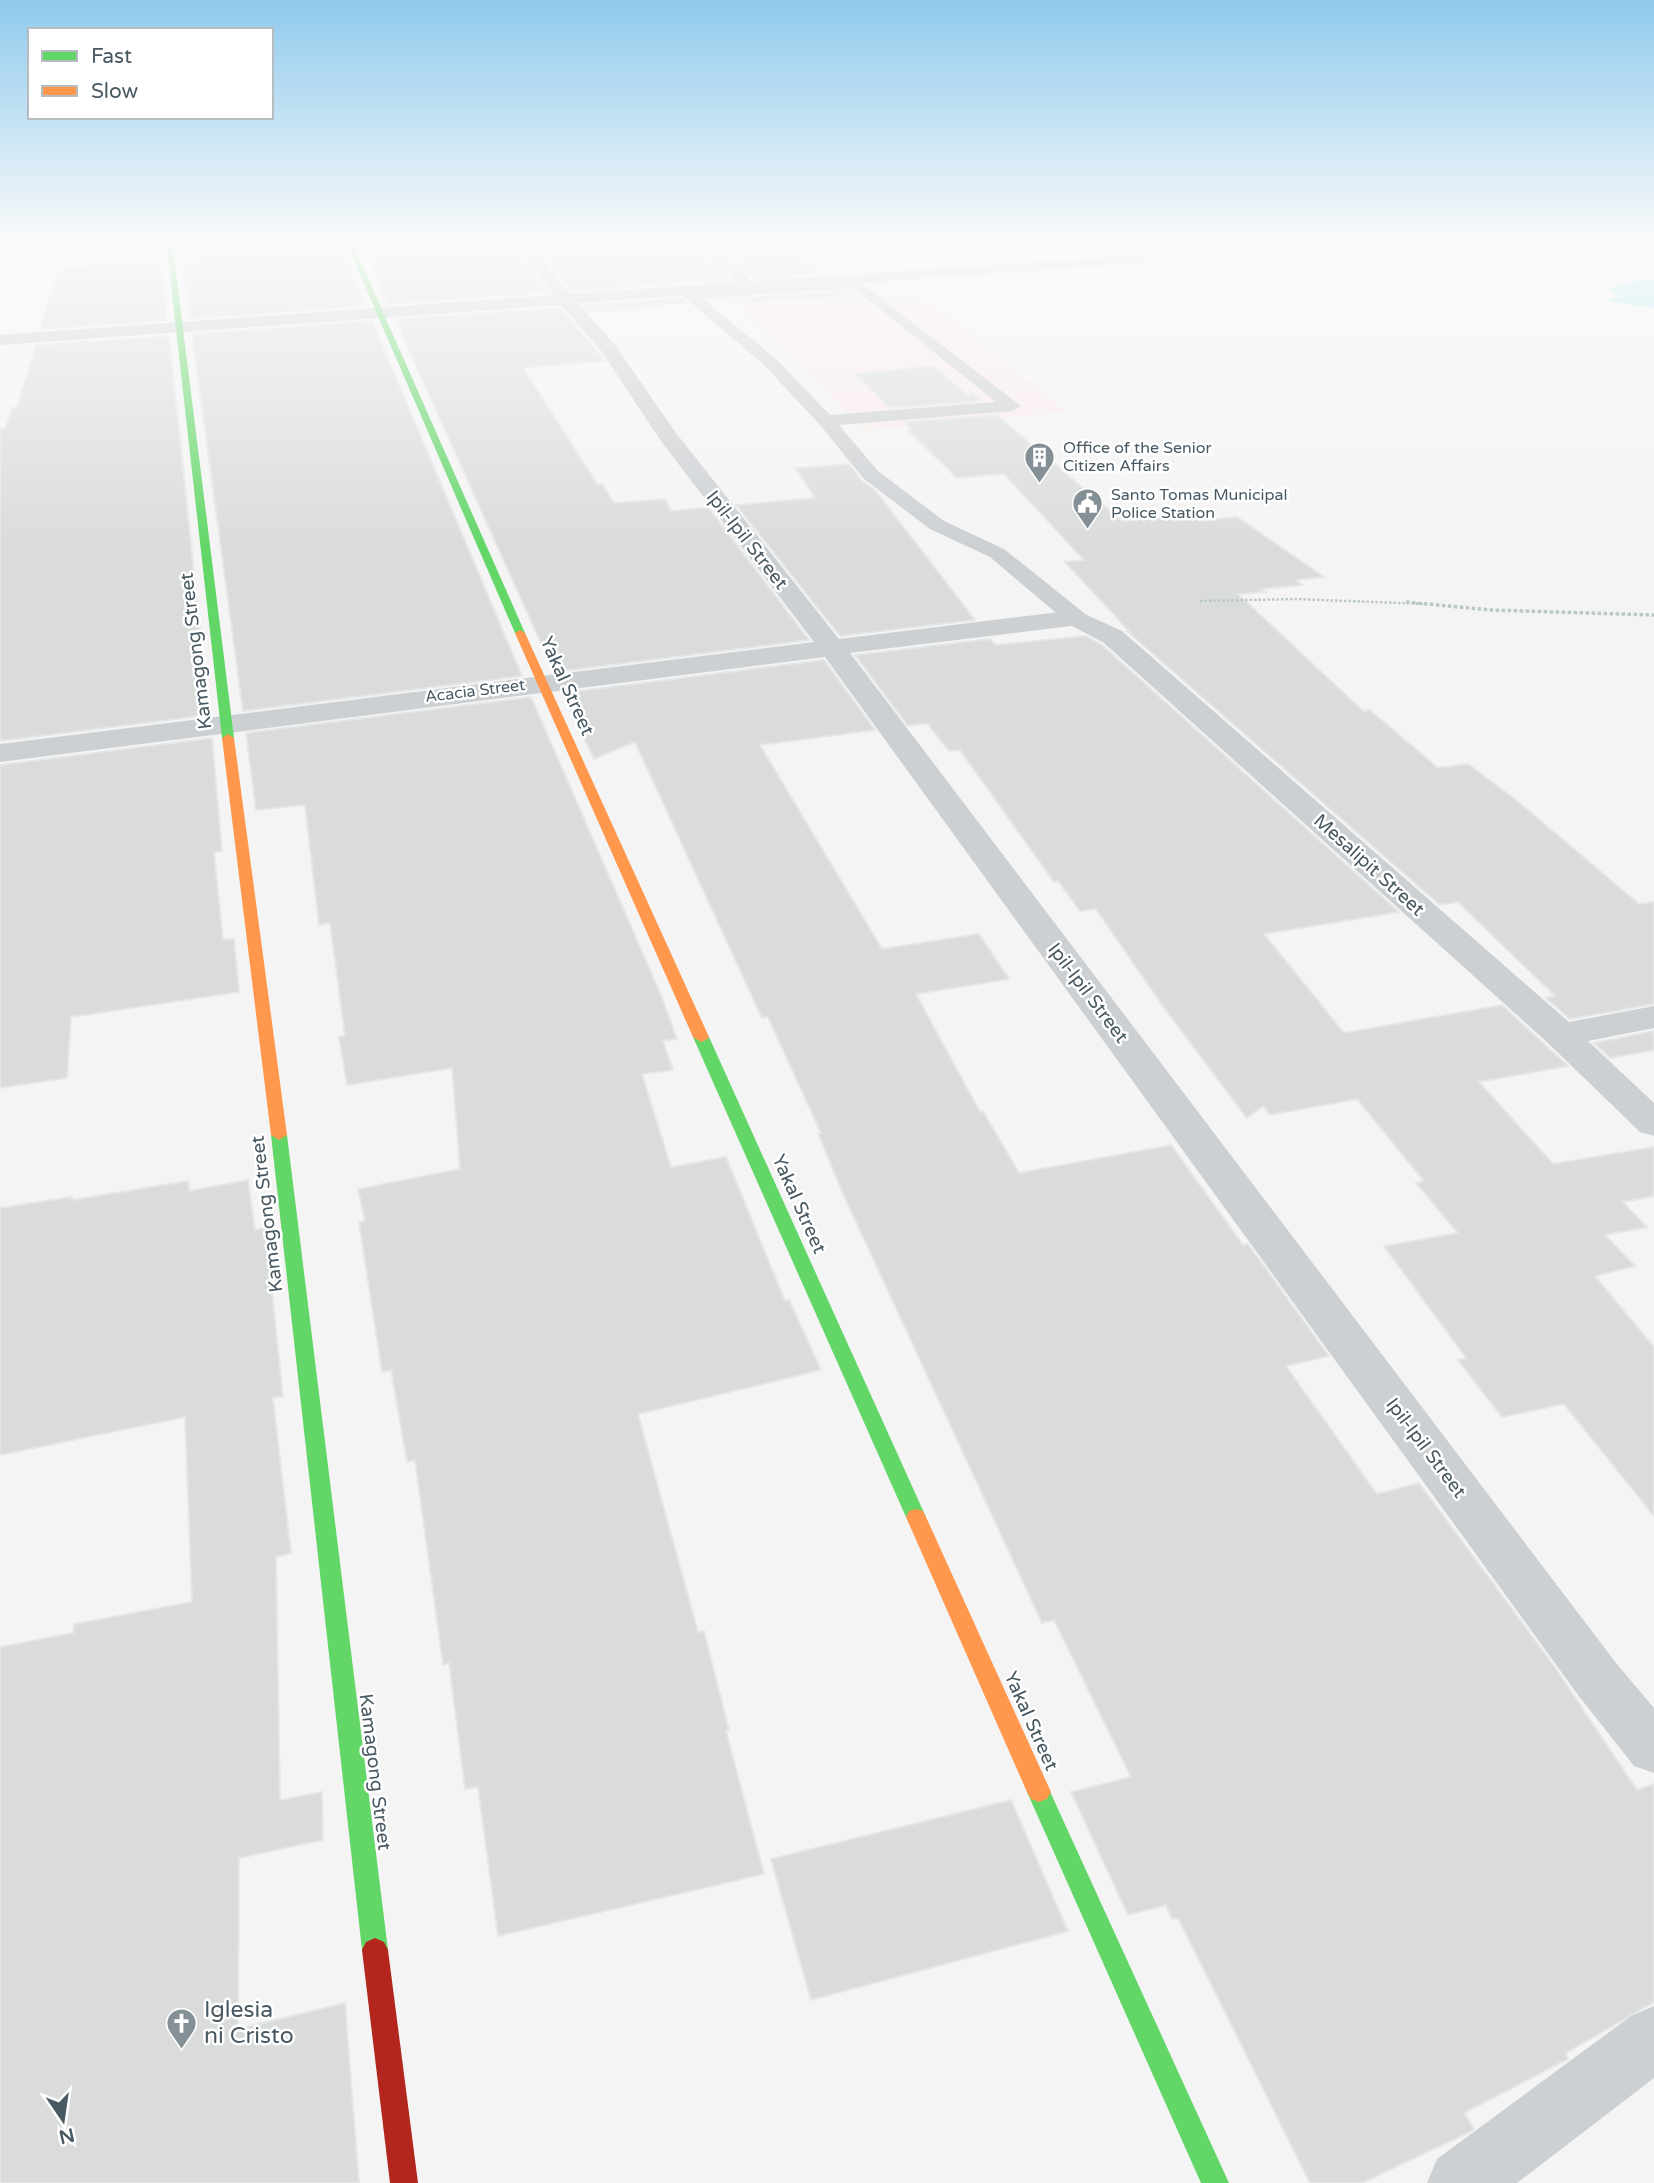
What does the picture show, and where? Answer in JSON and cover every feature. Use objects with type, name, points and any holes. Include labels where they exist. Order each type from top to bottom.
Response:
[{"type":"street","name":"Kamagong Street","points":[[182,342],[404,2183]]},
{"type":"street","name":"Yakal Street","points":[[394,342],[542,682],[1215,2183]]},
{"type":"street","name":"Ipil-Ipil Street","points":[[604,342],[668,437],[832,648],[1581,1656],[1654,1749]]},
{"type":"street","name":"Acacia Street","points":[[0,753],[542,682],[1076,618]]},
{"type":"street","name":"Mesalipit Street","points":[[1076,618],[1113,637],[1560,1035],[1654,1124]]},
{"type":"street","points":[[1560,1035],[1654,1017]]},
{"type":"street","points":[[1461,2183],[1654,2038]]},
{"type":"lane","points":[[745,342],[769,362],[826,421],[871,475],[937,525],[997,553],[1076,618]]},
{"type":"lane","points":[[826,421],[1012,406],[931,342]]},
{"type":"path","points":[[1200,601],[1296,599],[1402,602],[1491,610],[1654,615]]},
{"type":"shaded area","points":[[775,342],[980,342],[1068,412],[865,431]]},
{"type":"building","points":[[170,342],[209,715],[0,741],[0,429],[6,428],[12,408],[17,408],[36,345]]},
{"type":"building","points":[[193,342],[381,342],[522,676],[243,711]]},
{"type":"building","points":[[405,342],[589,342],[605,361],[523,368],[598,485],[602,484],[614,503],[665,499],[671,511],[708,507],[809,640],[554,672]]},
{"type":"building","points":[[933,366],[969,396],[972,393],[981,401],[890,408],[855,374]]},
{"type":"building","points":[[997,415],[1122,521],[1189,514],[1199,521],[1237,517],[1324,577],[1296,580],[1302,585],[1238,594],[1363,711],[1370,710],[1438,768],[1468,764],[1516,800],[1639,904],[1654,902],[1654,1004],[1570,1019],[1546,998],[1555,996],[1458,902],[1440,905],[1128,632],[1065,562],[1084,560],[1004,474],[957,478],[908,430],[913,430],[905,422]]},
{"type":"building","points":[[849,464],[862,481],[875,490],[975,620],[840,636],[736,505],[815,498],[796,468]]},
{"type":"building","points":[[1086,636],[1102,645],[1399,912],[1264,934],[1344,1033],[1502,1005],[1568,1066],[1479,1082],[1553,1164],[1654,1147],[1654,1196],[1623,1202],[1647,1227],[1605,1235],[1635,1266],[1595,1276],[1654,1347],[1654,1516],[1564,1404],[1502,1417],[1458,1360],[1466,1358],[1384,1246],[1458,1233],[1416,1183],[1424,1181],[1357,1099],[1270,1115],[1263,1106],[1247,1118],[1162,1005],[1096,909],[1080,911],[1058,881],[1054,882],[960,750],[949,751],[927,723],[908,726],[855,655],[990,639],[995,645]]},
{"type":"building","points":[[824,660],[875,730],[760,745],[882,949],[979,934],[1009,979],[916,994],[980,1112],[983,1111],[1019,1173],[1171,1145],[1243,1245],[1248,1244],[1329,1356],[1286,1366],[1377,1494],[1419,1483],[1554,1666],[1637,1790],[1654,1784],[1654,2002],[1566,2053],[1568,2059],[1464,2113],[1474,2129],[1470,2132],[1362,2183],[1310,2183],[1178,1918],[1172,1919],[1166,1905],[1128,1915],[1071,1792],[1131,1777],[1054,1620],[1042,1623],[844,1196],[818,1133],[821,1133],[768,1017],[762,1018],[635,742],[594,759],[563,693]]},
{"type":"building","points":[[531,697],[661,995],[677,1039],[663,1041],[673,1070],[642,1074],[671,1167],[726,1157],[785,1301],[789,1300],[821,1370],[638,1414],[698,1632],[704,1631],[729,1730],[726,1731],[764,1874],[498,1936],[478,1787],[465,1789],[449,1663],[443,1665],[415,1460],[407,1462],[391,1370],[382,1372],[359,1222],[365,1221],[358,1189],[460,1169],[452,1068],[347,1085],[339,1037],[345,1036],[330,923],[319,925],[305,805],[256,810],[246,733]]},
{"type":"building","points":[[212,738],[222,851],[214,852],[223,940],[234,939],[239,992],[71,1017],[67,1078],[0,1088],[0,765]]},
{"type":"building","points":[[1654,1031],[1654,1050],[1610,1058],[1594,1043]]},
{"type":"building","points":[[248,1180],[255,1230],[265,1228],[283,1396],[273,1398],[291,1553],[276,1557],[280,1800],[322,1792],[323,1840],[239,1858],[238,2029],[345,2003],[359,2183],[0,2183],[0,1647],[73,1633],[74,1624],[192,1602],[185,1417],[0,1455],[0,1208],[72,1197],[72,1200],[188,1181],[189,1191]]},
{"type":"building","points":[[1011,1800],[1068,1931],[811,2000],[771,1859]]},
{"type":"traffic: fast","points":[[181,342],[228,738]]},
{"type":"traffic: fast","points":[[393,342],[520,633]]},
{"type":"traffic: fast","points":[[701,1037],[916,1517]]},
{"type":"traffic: fast","points":[[279,1135],[375,1950]]},
{"type":"traffic: fast","points":[[1039,1792],[1215,2183]]},
{"type":"traffic: slow","points":[[520,633],[701,1037]]},
{"type":"traffic: slow","points":[[228,738],[279,1135]]},
{"type":"traffic: slow","points":[[916,1517],[1039,1792]]},
{"type":"traffic: jam","points":[[375,1950],[404,2183]]},
{"type":"place","name":"Office of the Senior Citizen Affairs","points":[[1040,484]]},
{"type":"place","name":"Santo Tomas Municipal Police Station","points":[[1088,531]]},
{"type":"place","name":"Iglesia ni Cristo","points":[[181,2050]]}]
